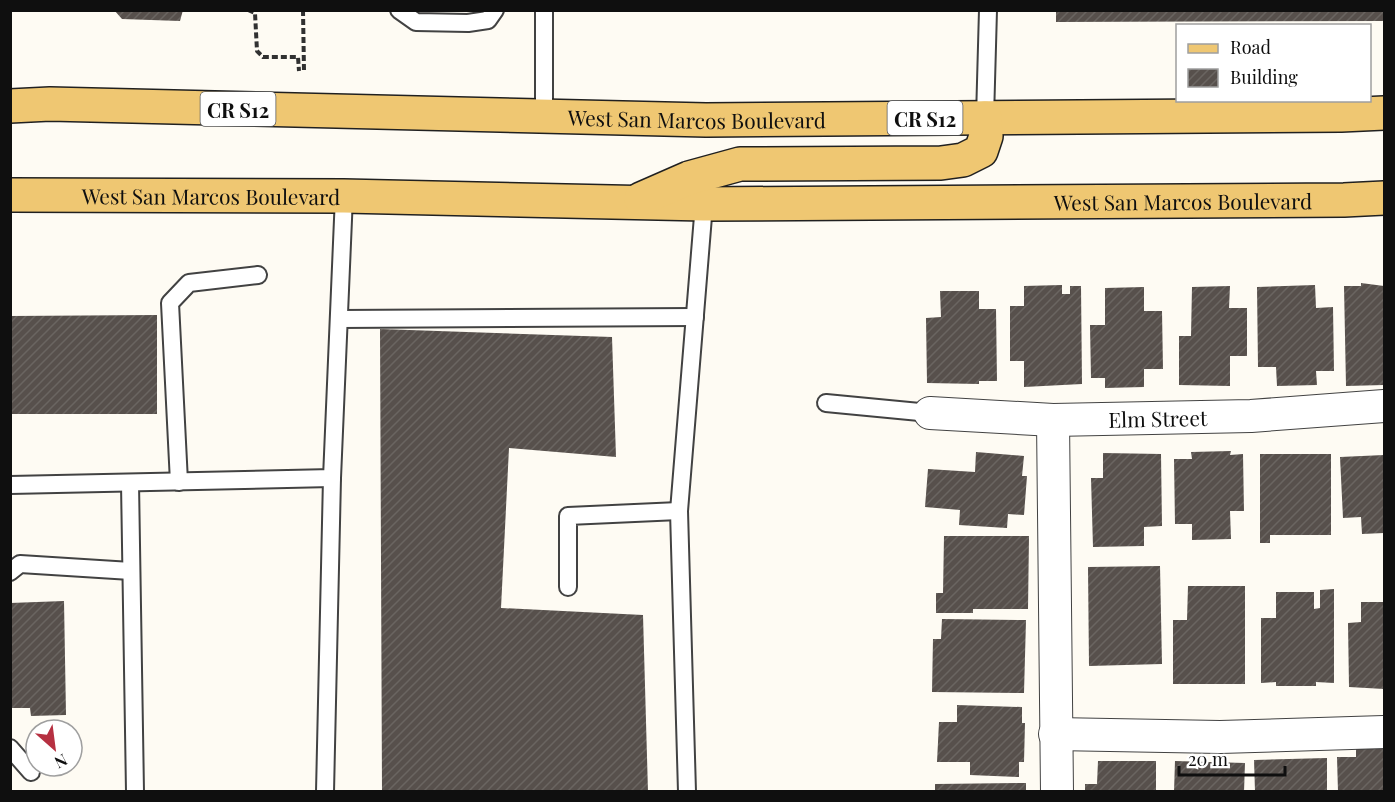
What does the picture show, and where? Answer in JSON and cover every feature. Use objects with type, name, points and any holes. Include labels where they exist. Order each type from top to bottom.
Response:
[{"type":"main road","name":"West San Marcos Boulevard","points":[[10,106],[50,104],[705,120],[1384,113]]},
{"type":"main road","points":[[634,202],[689,178],[740,164],[941,163],[963,160],[981,151],[986,136],[985,118]]},
{"type":"main road","name":"West San Marcos Boulevard","points":[[10,195],[344,196],[704,204],[1384,198]]},
{"type":"street","name":"Elm Street","points":[[930,413],[1053,420],[1251,416],[1384,406]]},
{"type":"street","points":[[1053,420],[1056,792]]},
{"type":"street","points":[[1055,734],[1220,738],[1384,732]]},
{"type":"lane","points":[[399,10],[416,22],[468,23],[488,20],[495,10]]},
{"type":"lane","points":[[544,10],[544,116]]},
{"type":"lane","points":[[985,118],[988,10]]},
{"type":"lane","points":[[325,792],[332,478],[344,196]]},
{"type":"lane","points":[[687,792],[679,511],[704,204]]},
{"type":"lane","points":[[179,482],[170,303],[189,283],[258,275]]},
{"type":"lane","points":[[339,320],[695,317]]},
{"type":"lane","points":[[826,403],[930,413]]},
{"type":"lane","points":[[10,485],[332,478]]},
{"type":"lane","points":[[130,483],[135,792]]},
{"type":"lane","points":[[568,587],[568,516],[679,511]]},
{"type":"lane","points":[[10,572],[20,564],[131,571]]},
{"type":"lane","points":[[10,748],[24,764]]},
{"type":"path","points":[[248,10],[255,12],[257,51],[263,57],[298,57],[302,71],[303,10]]},
{"type":"building","points":[[114,10],[183,10],[180,21],[122,19]]},
{"type":"building","points":[[1056,10],[1384,10],[1384,21],[1056,22]]},
{"type":"building","points":[[1361,283],[1384,286],[1384,385],[1346,386],[1344,286],[1361,286]]},
{"type":"building","points":[[1062,285],[1062,294],[1070,294],[1070,286],[1081,286],[1082,384],[1024,387],[1024,361],[1010,361],[1010,306],[1024,306],[1024,286]]},
{"type":"building","points":[[1315,285],[1316,308],[1333,307],[1334,371],[1316,371],[1317,385],[1277,386],[1276,367],[1258,367],[1257,287]]},
{"type":"building","points":[[1230,286],[1229,308],[1247,308],[1247,356],[1230,356],[1230,386],[1179,385],[1179,336],[1191,336],[1192,287]]},
{"type":"building","points":[[1144,287],[1144,311],[1162,311],[1163,369],[1144,369],[1144,387],[1105,388],[1105,378],[1091,378],[1090,325],[1105,325],[1105,288]]},
{"type":"building","points":[[940,291],[979,291],[979,309],[996,309],[997,381],[979,381],[979,384],[927,383],[926,318],[941,317]]},
{"type":"building","points":[[157,315],[157,414],[10,414],[10,316]]},
{"type":"building","points":[[380,329],[612,337],[616,457],[509,448],[501,608],[643,615],[648,792],[382,792]]},
{"type":"building","points":[[1231,451],[1230,455],[1243,454],[1244,511],[1230,511],[1231,539],[1192,540],[1192,524],[1175,524],[1174,459],[1192,459],[1191,452]]},
{"type":"building","points":[[976,452],[1024,456],[1022,476],[1027,476],[1024,515],[1008,514],[1007,528],[959,525],[960,510],[925,507],[928,469],[975,472]]},
{"type":"building","points":[[1103,453],[1161,454],[1162,526],[1144,527],[1144,546],[1093,547],[1091,478],[1103,478]]},
{"type":"building","points":[[1260,454],[1331,454],[1331,535],[1270,535],[1270,543],[1260,543]]},
{"type":"building","points":[[1384,455],[1384,533],[1362,534],[1361,517],[1343,518],[1340,457]]},
{"type":"building","points":[[944,536],[1029,536],[1028,609],[973,609],[973,613],[936,613],[936,593],[943,593]]},
{"type":"building","points":[[1160,566],[1162,664],[1089,666],[1088,567]]},
{"type":"building","points":[[1188,586],[1245,586],[1245,684],[1173,684],[1173,620],[1187,620]]},
{"type":"building","points":[[1334,589],[1334,683],[1316,682],[1316,686],[1276,686],[1276,682],[1261,683],[1261,618],[1276,618],[1276,592],[1314,592],[1314,609],[1320,608],[1320,590]]},
{"type":"building","points":[[64,601],[66,715],[31,716],[30,708],[10,708],[10,603]]},
{"type":"building","points":[[1361,602],[1384,602],[1384,689],[1349,687],[1348,623],[1361,622]]},
{"type":"building","points":[[942,619],[1026,620],[1024,693],[932,692],[933,639],[941,639]]},
{"type":"building","points":[[957,705],[1022,707],[1022,723],[1025,723],[1024,762],[1019,762],[1019,777],[970,775],[970,762],[937,762],[939,722],[957,722]]},
{"type":"building","points":[[1384,748],[1384,792],[1338,792],[1337,757],[1356,757],[1356,749]]},
{"type":"building","points":[[1327,758],[1327,792],[1255,792],[1254,760]]},
{"type":"building","points":[[1098,761],[1156,761],[1156,792],[1085,792],[1085,784],[1097,784]]},
{"type":"building","points":[[1175,761],[1245,763],[1244,792],[1174,792]]},
{"type":"building","points":[[1026,783],[1026,792],[935,792],[935,784]]}]
